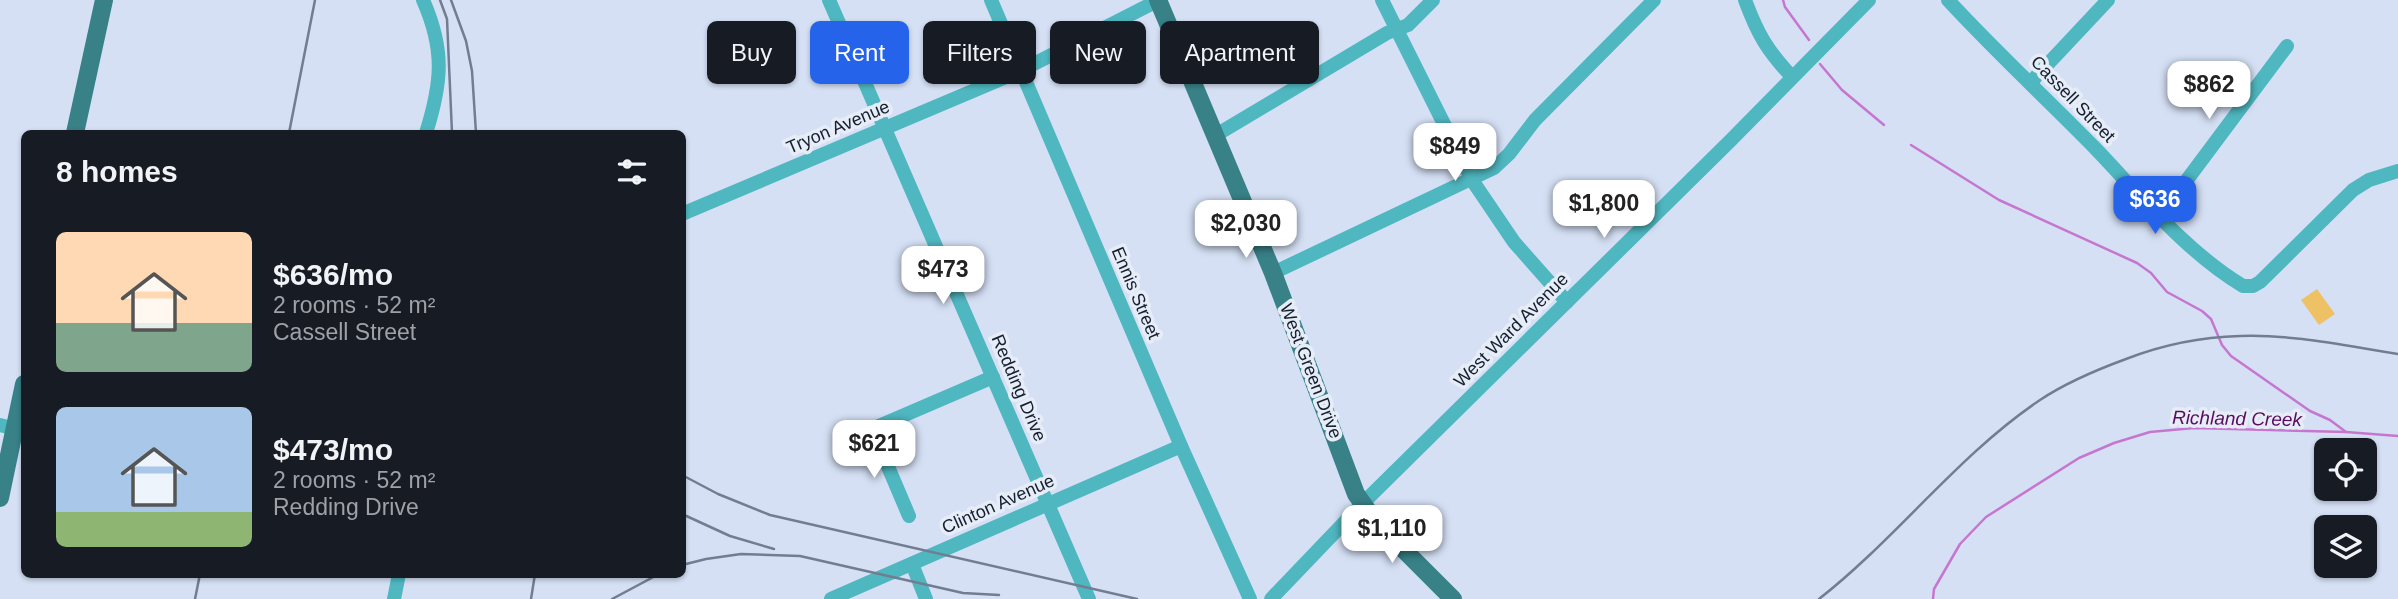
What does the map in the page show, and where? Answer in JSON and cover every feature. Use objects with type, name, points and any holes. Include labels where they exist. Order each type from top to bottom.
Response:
[{"type":"main road","points":[[76,130],[104,0]]},
{"type":"main road","name":"West Green Drive","points":[[1159,0],[1273,273],[1362,504],[1375,521],[1453,599]]},
{"type":"main road","points":[[0,498],[21,396]]},
{"type":"street","points":[[423,0],[436,37],[439,61],[437,96],[427,130]]},
{"type":"street","name":"Redding Drive","points":[[829,0],[1089,599]]},
{"type":"street","name":"Ennis Street","points":[[991,0],[1000,21]]},
{"type":"street","name":"Tryon Avenue","points":[[1036,63],[1159,0]]},
{"type":"street","points":[[1381,0],[1472,180],[1514,243],[1567,302]]},
{"type":"street","points":[[1216,135],[1396,29],[1408,25],[1433,0]]},
{"type":"street","points":[[1273,273],[1494,168],[1509,154],[1535,120],[1654,0]]},
{"type":"street","points":[[1745,0],[1768,50],[1792,77]]},
{"type":"street","name":"West Ward Avenue","points":[[1271,599],[1362,504],[1869,0]]},
{"type":"street","name":"Cassell Street","points":[[1948,0],[2160,216],[2244,286],[2253,286],[2260,282],[2353,190],[2369,180],[2398,171]]},
{"type":"street","points":[[2031,82],[2108,0]]},
{"type":"street","points":[[2160,216],[2287,46]]},
{"type":"street","name":"Tryon Avenue","points":[[686,212],[989,84]]},
{"type":"street","name":"Ennis Street","points":[[1026,84],[1181,446],[1250,599]]},
{"type":"street","points":[[909,516],[872,429],[993,377]]},
{"type":"street","name":"Clinton Avenue","points":[[831,599],[1181,446]]},
{"type":"street","points":[[912,564],[926,599]]},
{"type":"street","points":[[394,599],[399,578]]},
{"type":"shaded area","points":[[2317,289],[2335,314],[2319,325],[2301,300]]},
{"type":"waterway","points":[[1783,0],[1785,7],[1809,40]]},
{"type":"waterway","points":[[1820,64],[1842,90],[1884,125]]},
{"type":"waterway","points":[[1911,145],[1999,200],[2137,263],[2151,273],[2167,292],[2202,311],[2211,319],[2222,345],[2231,356],[2310,411],[2330,420],[2346,432]]},
{"type":"waterway","name":"Richland Creek","points":[[1933,599],[1934,589],[1960,544],[1986,517],[2079,458],[2114,443],[2150,432],[2194,428],[2398,436]]},
{"type":"railway","points":[[290,130],[315,0]]},
{"type":"railway","points":[[440,0],[447,19],[452,130]]},
{"type":"railway","points":[[451,0],[466,41],[472,71],[476,130]]},
{"type":"railway","points":[[1819,599],[1875,550],[1955,471],[2010,422],[2040,400],[2093,372],[2168,346],[2225,337],[2299,339],[2398,354]]},
{"type":"railway","points":[[686,477],[718,494],[770,515],[1137,599]]},
{"type":"railway","points":[[686,516],[730,536],[774,549]]},
{"type":"railway","points":[[686,564],[741,554],[800,556],[963,593],[999,595]]},
{"type":"railway","points":[[195,599],[199,578]]},
{"type":"railway","points":[[531,599],[534,578]]},
{"type":"railway","points":[[612,599],[651,578]]}]
